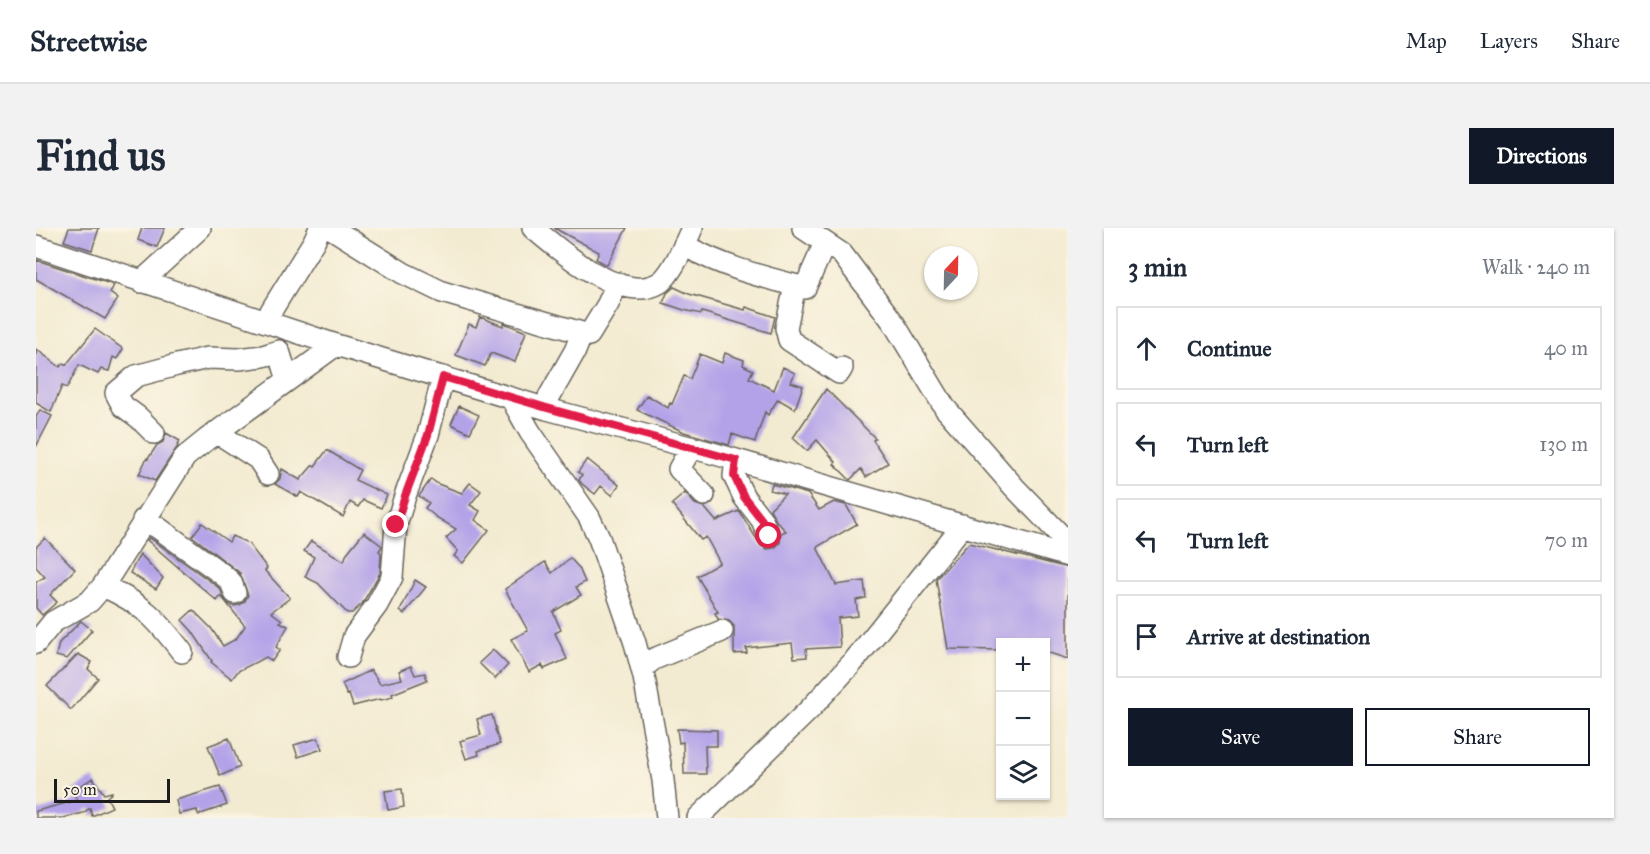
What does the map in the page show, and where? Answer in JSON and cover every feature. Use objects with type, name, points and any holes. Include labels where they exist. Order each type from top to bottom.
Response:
[{"type":"street","points":[[141,282],[200,228]]},
{"type":"street","points":[[268,322],[272,311],[314,242],[320,228]]},
{"type":"street","points":[[332,228],[403,273],[442,292],[589,335],[608,304],[617,283]]},
{"type":"street","points":[[533,228],[601,279],[644,288],[660,283],[680,255],[688,237],[707,258],[744,272],[805,288],[825,243]]},
{"type":"street","points":[[803,228],[842,254],[893,322],[945,408],[1014,487],[1068,543]]},
{"type":"street","points":[[36,246],[336,345],[511,398],[1068,556]]},
{"type":"street","points":[[795,286],[786,328],[789,340],[839,374],[842,368]]},
{"type":"street","points":[[549,397],[575,351],[582,333]]},
{"type":"street","points":[[36,643],[53,622],[90,601],[103,586],[185,457],[336,345]]},
{"type":"street","points":[[154,433],[123,406],[116,393],[136,376],[208,358],[247,358],[279,351],[288,380]]},
{"type":"street","points":[[348,657],[354,636],[377,605],[392,577],[396,525],[428,435],[443,377]]},
{"type":"street","points":[[511,398],[530,432],[589,517],[599,538],[642,668],[663,780],[667,818]]},
{"type":"street","points":[[216,432],[258,459],[268,474]]},
{"type":"street","points":[[692,448],[680,469],[704,495]]},
{"type":"street","points":[[736,460],[734,476],[744,497],[762,520],[769,536]]},
{"type":"street","points":[[143,520],[157,527],[222,574],[231,582],[235,593]]},
{"type":"street","points":[[698,818],[809,710],[854,661],[963,525]]},
{"type":"street","points":[[103,586],[132,600],[154,617],[182,652]]},
{"type":"street","points":[[642,668],[654,659],[722,631]]},
{"type":"building","points":[[69,228],[99,228],[92,250],[64,241]]},
{"type":"building","points":[[142,228],[165,228],[157,247],[138,240]]},
{"type":"building","points":[[554,228],[627,228],[607,265],[596,259],[599,252]]},
{"type":"building","points":[[36,260],[114,285],[110,293],[118,299],[105,319],[36,279]]},
{"type":"building","points":[[674,287],[689,294],[745,310],[746,307],[775,317],[771,333],[663,303],[667,293]]},
{"type":"building","points":[[480,317],[526,332],[515,362],[491,353],[485,366],[456,355],[469,324],[476,327]]},
{"type":"building","points":[[95,329],[123,349],[117,359],[113,357],[109,371],[101,369],[98,374],[79,365],[67,388],[62,386],[51,412],[36,403],[36,349],[60,367],[63,363],[66,365]]},
{"type":"building","points":[[725,353],[744,360],[743,365],[753,370],[749,378],[774,390],[783,367],[795,373],[791,382],[803,386],[795,409],[778,399],[768,415],[765,412],[755,442],[732,434],[729,445],[684,432],[637,410],[647,395],[668,408],[684,376],[690,379],[700,354],[722,363]]},
{"type":"building","points":[[826,389],[875,438],[873,440],[888,463],[866,477],[861,469],[850,480],[834,464],[836,462],[817,440],[807,451],[793,438]]},
{"type":"building","points":[[459,406],[479,415],[470,433],[451,424]]},
{"type":"building","points":[[40,410],[52,416],[36,447],[36,417]]},
{"type":"building","points":[[166,433],[180,441],[155,481],[139,474],[147,458],[157,445],[163,442]]},
{"type":"building","points":[[327,450],[360,470],[355,480],[387,495],[381,508],[363,500],[358,507],[350,502],[343,517],[301,492],[298,497],[275,484],[280,479],[282,469],[300,480]]},
{"type":"building","points":[[587,459],[619,485],[612,495],[601,486],[595,494],[579,480],[582,475],[578,472]]},
{"type":"building","points":[[431,479],[462,493],[470,483],[481,491],[470,505],[480,511],[475,520],[489,530],[463,563],[454,556],[458,551],[446,538],[456,529],[425,508],[429,503],[419,496]]},
{"type":"building","points":[[772,484],[808,494],[819,510],[834,502],[846,505],[857,524],[817,547],[836,585],[864,581],[866,598],[856,600],[858,616],[838,618],[840,647],[806,649],[807,657],[794,658],[792,643],[746,648],[747,653],[734,654],[734,626],[729,621],[718,619],[715,613],[718,612],[697,576],[720,563],[706,537],[701,540],[672,504],[685,493],[695,504],[704,507],[716,521],[739,511],[761,546],[767,549],[774,548],[780,543],[781,533],[786,531],[777,522],[770,509],[785,494],[770,490]]},
{"type":"building","points":[[202,523],[229,542],[232,536],[248,543],[267,568],[265,571],[290,598],[271,612],[282,620],[280,622],[288,626],[276,647],[280,650],[272,661],[266,657],[238,671],[232,679],[211,662],[192,631],[182,620],[193,610],[211,628],[223,646],[236,639],[245,626],[221,596],[217,601],[147,540],[150,538],[214,584],[220,589],[227,603],[233,606],[240,605],[248,595],[240,573],[192,536]]},
{"type":"building","points":[[364,532],[382,546],[379,551],[381,553],[380,573],[362,604],[352,613],[347,613],[318,583],[305,577],[314,557],[304,551],[311,541],[344,561],[347,553]]},
{"type":"building","points":[[45,538],[75,569],[50,595],[57,602],[42,615],[36,608],[36,582],[45,577],[36,567],[36,547]]},
{"type":"building","points":[[969,543],[1068,568],[1068,659],[1050,653],[1050,638],[996,638],[996,650],[948,649],[936,579]]},
{"type":"building","points":[[140,554],[163,578],[156,589],[130,573]]},
{"type":"building","points":[[570,558],[579,568],[585,582],[576,587],[581,595],[553,612],[561,630],[555,633],[567,659],[544,669],[542,665],[529,672],[511,639],[528,631],[505,589],[545,562],[552,573]]},
{"type":"building","points":[[415,580],[426,587],[404,614],[400,611]]},
{"type":"building","points":[[81,621],[92,630],[67,659],[56,656],[59,643]]},
{"type":"building","points":[[493,650],[508,665],[495,679],[479,663]]},
{"type":"building","points":[[78,654],[92,662],[88,669],[98,678],[71,710],[47,686]]},
{"type":"building","points":[[411,666],[415,675],[425,673],[427,680],[392,694],[393,697],[353,706],[342,684],[371,670],[380,684],[402,679],[399,671]]},
{"type":"building","points":[[492,715],[500,744],[478,751],[479,755],[466,759],[460,741],[481,735],[477,719]]},
{"type":"building","points":[[677,729],[717,730],[717,746],[705,746],[706,774],[684,774],[683,742],[679,743]]},
{"type":"building","points":[[229,738],[240,767],[220,776],[208,746]]},
{"type":"building","points":[[318,738],[322,749],[298,757],[294,745]]},
{"type":"building","points":[[93,778],[104,794],[112,792],[107,797],[112,807],[92,816],[90,808],[83,813],[63,818],[36,818],[36,811],[78,800],[72,791]]},
{"type":"building","points":[[220,787],[227,805],[198,815],[197,810],[179,814],[176,800]]},
{"type":"building","points":[[402,789],[404,807],[388,810],[385,791]]},
{"type":"route","points":[[396,525],[428,435],[443,377],[736,460],[734,476],[744,497],[762,520],[769,536]]}]
